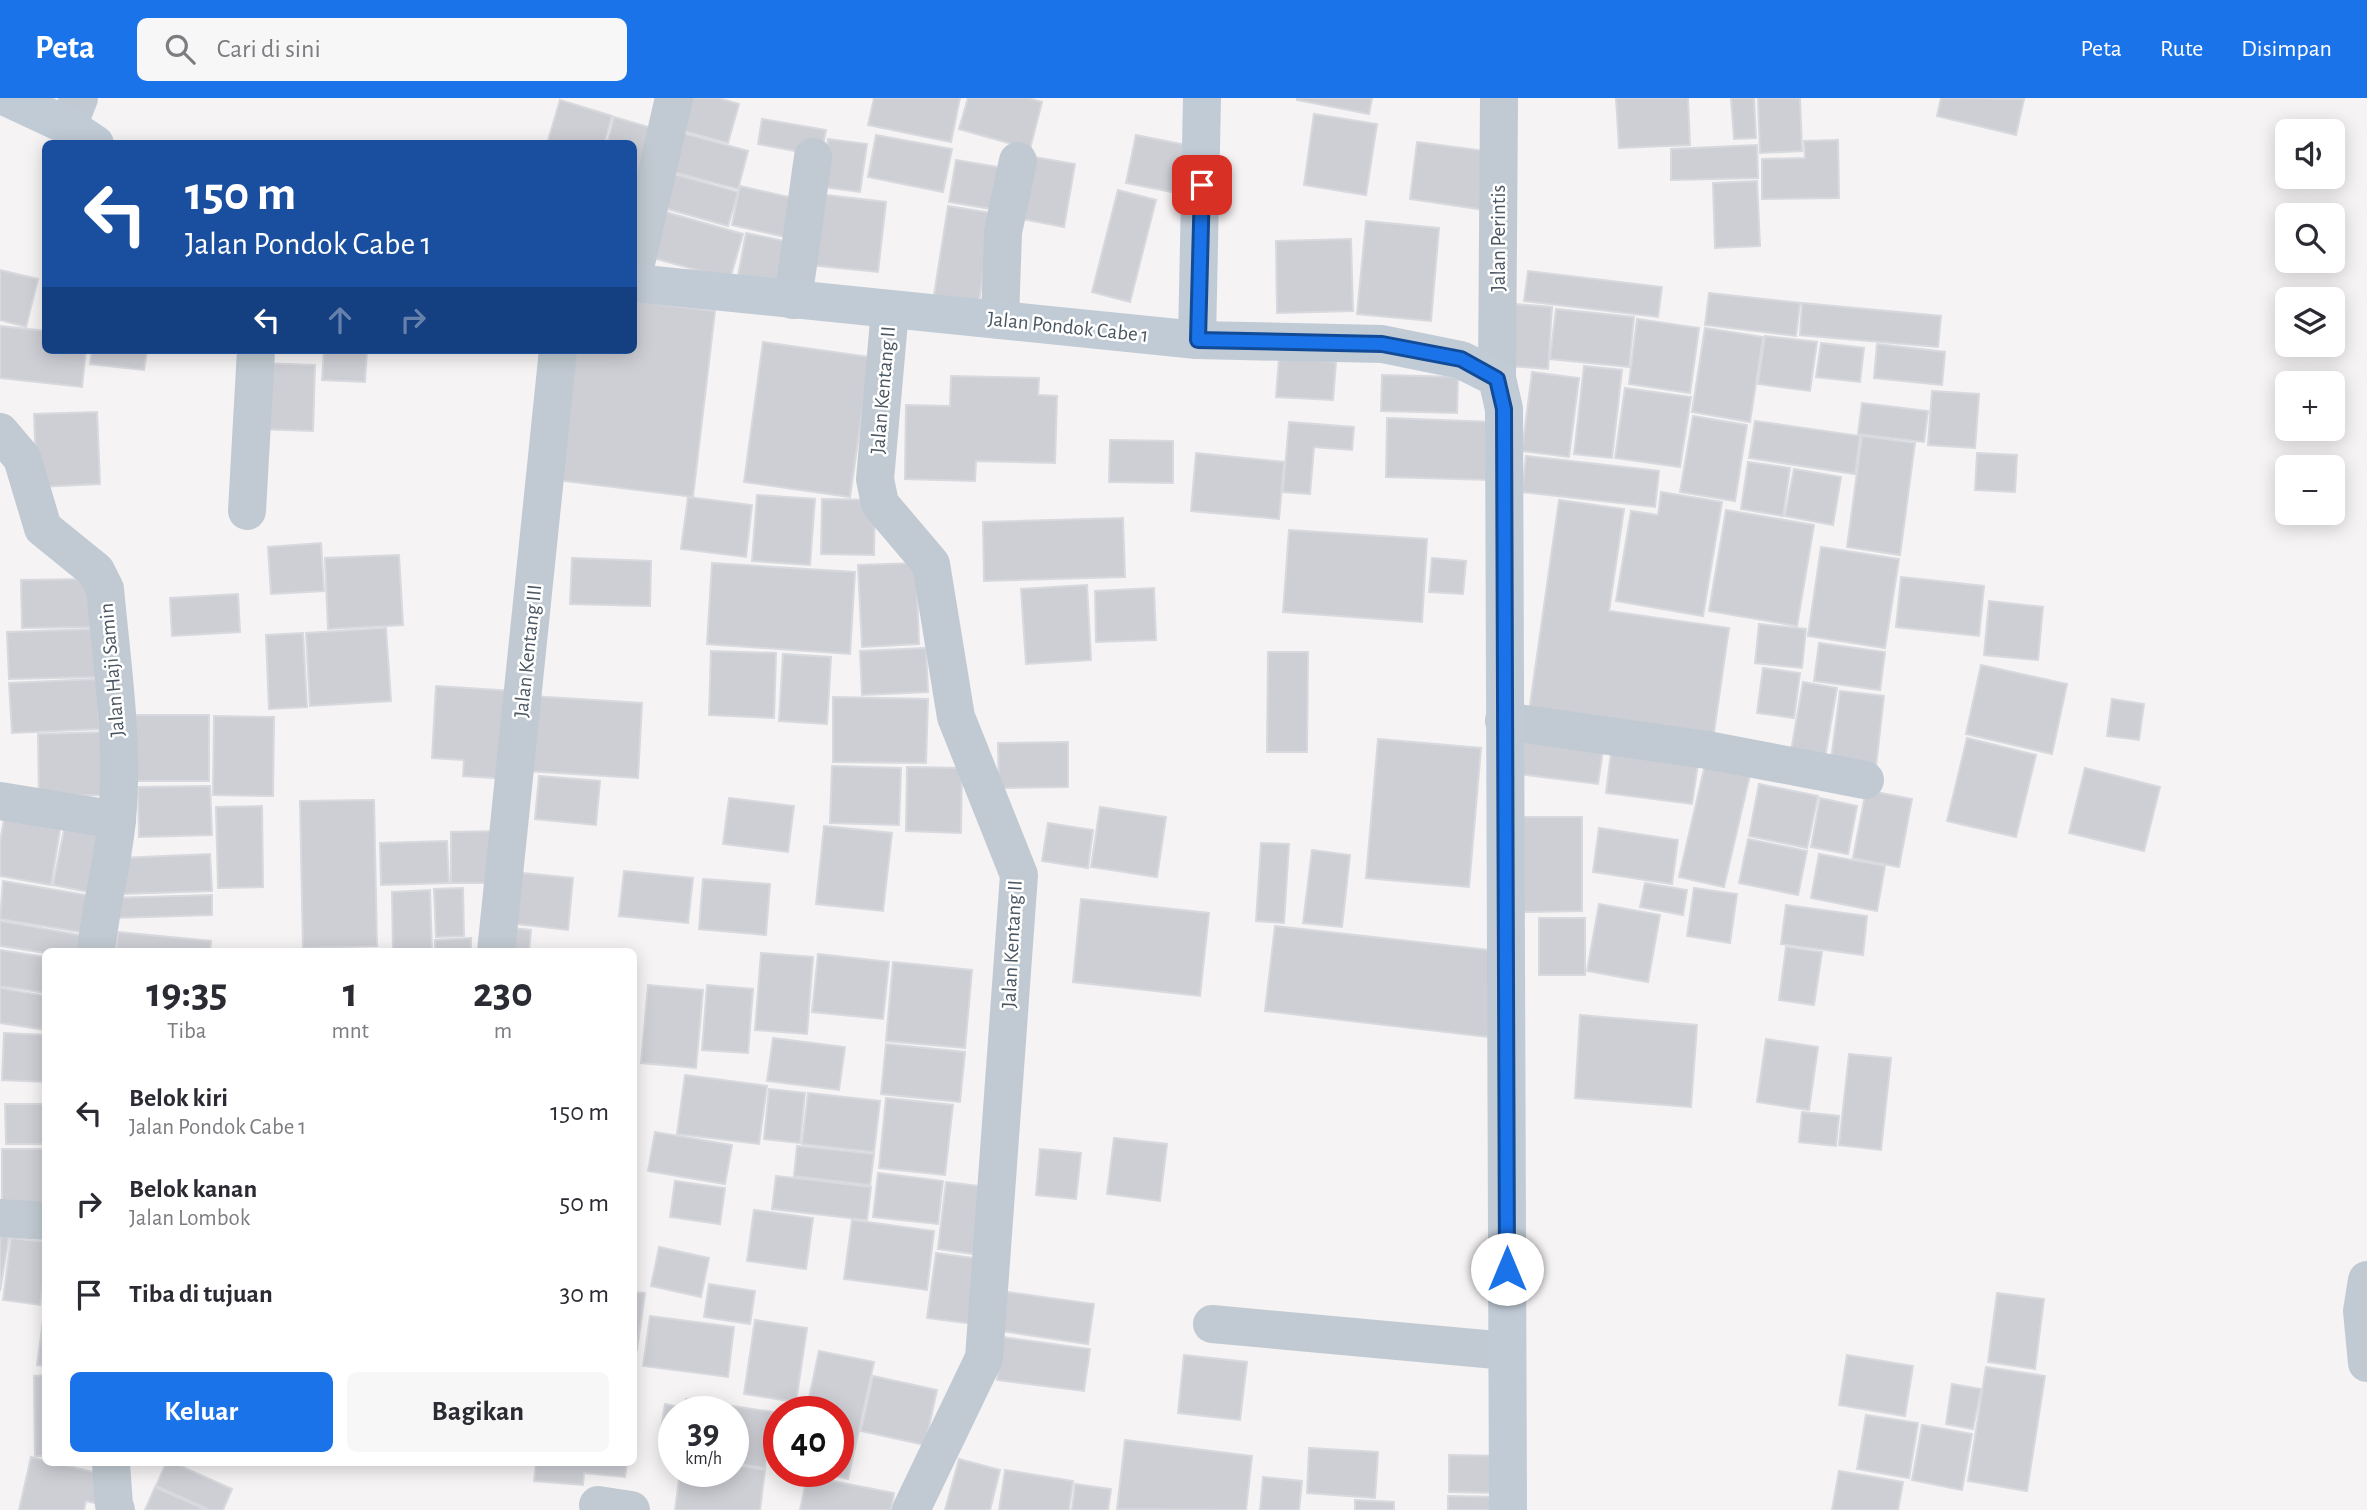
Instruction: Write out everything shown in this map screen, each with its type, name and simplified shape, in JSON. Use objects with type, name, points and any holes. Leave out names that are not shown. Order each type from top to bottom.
[{"type":"street","points":[[0,111],[6,98],[80,123]]},
{"type":"street","points":[[637,259],[674,98]]},
{"type":"street","points":[[1198,340],[1202,98]]},
{"type":"street","name":"Jalan Perintis","points":[[1497,379],[1499,98]]},
{"type":"street","points":[[793,300],[813,157]]},
{"type":"street","points":[[1000,320],[1003,232],[1018,161]]},
{"type":"street","name":"Jalan Pondok Cabe 1","points":[[637,283],[1198,340],[1382,344],[1461,359],[1497,379]]},
{"type":"street","name":"Jalan Kentang II","points":[[890,310],[875,479],[880,504],[931,564],[956,717],[1018,875],[984,1358],[912,1510]]},
{"type":"street","points":[[247,511],[256,354]]},
{"type":"street","name":"Jalan Kentang III","points":[[496,948],[558,354]]},
{"type":"street","points":[[1497,379],[1504,409],[1508,1510]]},
{"type":"street","name":"Jalan Haji Samin","points":[[0,432],[22,458],[43,528],[96,571],[105,589],[119,741],[117,820],[96,948]]},
{"type":"street","points":[[1504,721],[1707,750],[1865,780]]},
{"type":"street","points":[[0,801],[117,820]]},
{"type":"street","points":[[0,1218],[42,1221]]},
{"type":"street","points":[[2367,1280],[2362,1311],[2367,1363]]},
{"type":"street","points":[[1212,1325],[1507,1351]]},
{"type":"street","points":[[111,1466],[116,1510]]},
{"type":"building","points":[[681,98],[718,98],[739,104],[728,143],[673,128]]},
{"type":"building","points":[[874,98],[960,98],[951,142],[868,125]]},
{"type":"building","points":[[968,98],[1028,98],[1042,102],[1030,149],[959,129]]},
{"type":"building","points":[[1297,98],[1372,98],[1369,114]]},
{"type":"building","points":[[1616,98],[1688,98],[1690,145],[1619,148]]},
{"type":"building","points":[[1731,98],[1754,98],[1756,138],[1734,139]]},
{"type":"building","points":[[1758,98],[1800,98],[1802,151],[1760,153]]},
{"type":"building","points":[[1941,98],[2024,99],[2016,135],[1937,116]]},
{"type":"building","points":[[560,100],[612,116],[605,140],[548,140]]},
{"type":"building","points":[[1314,114],[1377,124],[1366,195],[1304,185]]},
{"type":"building","points":[[614,117],[665,132],[637,195],[637,140],[608,140]]},
{"type":"building","points":[[762,119],[826,130],[821,156],[758,144]]},
{"type":"building","points":[[679,132],[748,151],[738,189],[669,171]]},
{"type":"building","points":[[876,135],[952,149],[943,192],[868,177]]},
{"type":"building","points":[[1136,135],[1196,147],[1187,195],[1126,183]]},
{"type":"building","points":[[828,139],[867,144],[860,192],[822,187]]},
{"type":"building","points":[[1838,140],[1839,198],[1762,199],[1762,159],[1805,158],[1804,141]]},
{"type":"building","points":[[1417,142],[1493,152],[1485,210],[1410,199]]},
{"type":"building","points":[[1757,145],[1758,178],[1671,180],[1671,149]]},
{"type":"building","points":[[1028,156],[1075,164],[1064,227],[1017,218]]},
{"type":"building","points":[[956,160],[1010,169],[1003,211],[949,202]]},
{"type":"building","points":[[666,172],[738,192],[728,226],[657,206]]},
{"type":"building","points":[[1757,181],[1760,246],[1715,248],[1713,183]]},
{"type":"building","points":[[740,186],[806,201],[798,240],[732,225]]},
{"type":"building","points":[[1118,190],[1156,200],[1130,302],[1092,292]]},
{"type":"building","points":[[817,194],[886,202],[878,272],[810,265]]},
{"type":"building","points":[[948,206],[992,213],[979,302],[934,295]]},
{"type":"building","points":[[655,209],[743,234],[730,279],[642,255]]},
{"type":"building","points":[[1366,221],[1439,228],[1431,321],[1357,314]]},
{"type":"building","points":[[746,233],[789,242],[780,285],[738,276]]},
{"type":"building","points":[[1351,239],[1353,311],[1277,313],[1276,241]]},
{"type":"building","points":[[0,270],[38,279],[26,327],[0,320]]},
{"type":"building","points":[[1528,271],[1662,287],[1658,317],[1524,301]]},
{"type":"building","points":[[1709,293],[1800,303],[1796,336],[1705,325]]},
{"type":"building","points":[[637,301],[715,311],[693,497],[556,480],[571,354],[637,354]]},
{"type":"building","points":[[1802,303],[1941,316],[1938,347],[1800,335]]},
{"type":"building","points":[[1515,304],[1552,307],[1548,369],[1510,366]]},
{"type":"building","points":[[1556,309],[1634,317],[1629,367],[1550,359]]},
{"type":"building","points":[[1637,319],[1699,328],[1690,393],[1629,384]]},
{"type":"building","points":[[0,326],[42,331],[42,354],[86,354],[82,387],[0,378]]},
{"type":"building","points":[[1705,328],[1763,337],[1750,422],[1692,412]]},
{"type":"building","points":[[1765,336],[1817,342],[1810,391],[1758,384]]},
{"type":"building","points":[[763,342],[870,357],[850,497],[744,482]]},
{"type":"building","points":[[1821,343],[1864,348],[1860,382],[1816,377]]},
{"type":"building","points":[[1877,344],[1945,352],[1942,385],[1874,378]]},
{"type":"building","points":[[91,354],[146,354],[144,370],[90,364]]},
{"type":"building","points":[[324,354],[367,354],[365,382],[322,380]]},
{"type":"building","points":[[1279,358],[1336,362],[1333,400],[1276,397]]},
{"type":"building","points":[[259,363],[315,365],[313,431],[257,429]]},
{"type":"building","points":[[1584,366],[1622,370],[1612,458],[1574,454]]},
{"type":"building","points":[[1532,372],[1579,378],[1569,457],[1522,451]]},
{"type":"building","points":[[1382,375],[1458,377],[1457,413],[1381,411]]},
{"type":"building","points":[[951,376],[1039,378],[1038,395],[1057,396],[1055,463],[976,461],[975,481],[905,479],[906,405],[950,406]]},
{"type":"building","points":[[1625,388],[1691,397],[1680,467],[1615,458]]},
{"type":"building","points":[[1932,391],[1979,394],[1975,448],[1928,445]]},
{"type":"building","points":[[1862,403],[1928,411],[1924,442],[1858,434]]},
{"type":"building","points":[[97,412],[100,484],[37,487],[34,414]]},
{"type":"building","points":[[1693,416],[1747,425],[1735,501],[1680,492]]},
{"type":"building","points":[[1387,418],[1494,422],[1492,480],[1386,477]]},
{"type":"building","points":[[1755,421],[1860,436],[1855,474],[1749,458]]},
{"type":"building","points":[[1289,422],[1354,427],[1352,450],[1314,447],[1310,494],[1283,492]]},
{"type":"building","points":[[1862,436],[1915,443],[1900,555],[1847,547]]},
{"type":"building","points":[[1110,440],[1173,441],[1173,483],[1109,482]]},
{"type":"building","points":[[1196,453],[1284,462],[1279,519],[1191,511]]},
{"type":"building","points":[[1977,453],[2017,455],[2015,492],[1975,490]]},
{"type":"building","points":[[1526,456],[1659,471],[1655,507],[1522,492]]},
{"type":"building","points":[[1748,462],[1790,468],[1783,516],[1741,509]]},
{"type":"building","points":[[1794,469],[1841,477],[1833,525],[1785,516]]},
{"type":"building","points":[[1661,492],[1722,502],[1703,616],[1616,601],[1631,511],[1658,515]]},
{"type":"building","points":[[757,495],[815,499],[810,565],[752,561]]},
{"type":"building","points":[[688,497],[752,505],[746,557],[681,549]]},
{"type":"building","points":[[822,499],[875,500],[874,555],[821,554]]},
{"type":"building","points":[[1559,500],[1624,509],[1609,611],[1729,628],[1712,746],[1528,719]]},
{"type":"building","points":[[1726,510],[1814,525],[1797,626],[1709,611]]},
{"type":"building","points":[[1123,518],[1125,577],[984,581],[983,522]]},
{"type":"building","points":[[1289,530],[1427,539],[1422,622],[1283,612]]},
{"type":"building","points":[[321,543],[324,591],[271,594],[268,547]]},
{"type":"building","points":[[1821,547],[1899,559],[1885,648],[1808,636]]},
{"type":"building","points":[[399,555],[403,625],[328,629],[325,558]]},
{"type":"building","points":[[572,558],[651,561],[650,606],[570,604]]},
{"type":"building","points":[[1432,558],[1466,561],[1463,594],[1429,592]]},
{"type":"building","points":[[712,563],[855,572],[850,654],[707,644]]},
{"type":"building","points":[[916,563],[919,644],[862,647],[858,565]]},
{"type":"building","points":[[1901,577],[1984,586],[1979,636],[1896,627]]},
{"type":"building","points":[[93,579],[94,627],[22,628],[21,580]]},
{"type":"building","points":[[1087,585],[1091,660],[1026,664],[1021,589]]},
{"type":"building","points":[[1154,588],[1156,640],[1096,642],[1095,591]]},
{"type":"building","points":[[238,594],[240,632],[172,636],[170,598]]},
{"type":"building","points":[[1989,601],[2043,607],[2038,660],[1984,655]]},
{"type":"building","points":[[1759,624],[1806,629],[1802,668],[1755,663]]},
{"type":"building","points":[[386,628],[391,701],[310,706],[306,633]]},
{"type":"building","points":[[95,629],[97,677],[9,679],[7,632]]},
{"type":"building","points":[[303,633],[307,707],[269,709],[266,635]]},
{"type":"building","points":[[1819,643],[1885,652],[1880,690],[1814,681]]},
{"type":"building","points":[[926,648],[928,692],[862,695],[860,651]]},
{"type":"building","points":[[711,651],[776,653],[774,718],[709,715]]},
{"type":"building","points":[[1268,652],[1308,652],[1307,752],[1267,752]]},
{"type":"building","points":[[783,654],[831,657],[827,724],[779,721]]},
{"type":"building","points":[[1981,665],[2067,684],[2052,754],[1966,734]]},
{"type":"building","points":[[1763,668],[1800,673],[1794,718],[1757,713]]},
{"type":"building","points":[[97,679],[99,729],[12,733],[9,683]]},
{"type":"building","points":[[1803,682],[1837,688],[1823,769],[1789,763]]},
{"type":"building","points":[[436,686],[515,691],[510,779],[463,776],[464,760],[432,758]]},
{"type":"building","points":[[1840,691],[1884,696],[1876,766],[1831,760]]},
{"type":"building","points":[[531,696],[642,703],[638,778],[527,771]]},
{"type":"building","points":[[833,697],[928,699],[926,763],[833,762]]},
{"type":"building","points":[[2112,699],[2144,704],[2139,740],[2107,736]]},
{"type":"building","points":[[135,715],[209,715],[209,781],[135,781]]},
{"type":"building","points":[[214,716],[274,717],[273,796],[213,795]]},
{"type":"building","points":[[108,732],[110,795],[39,796],[38,734]]},
{"type":"building","points":[[1525,733],[1604,743],[1598,784],[1519,774]]},
{"type":"building","points":[[1967,738],[2036,755],[2016,837],[1947,821]]},
{"type":"building","points":[[1378,739],[1481,748],[1469,887],[1366,878]]},
{"type":"building","points":[[1068,742],[1068,787],[999,788],[998,743]]},
{"type":"building","points":[[1612,745],[1699,757],[1692,804],[1606,793]]},
{"type":"building","points":[[1707,756],[1752,766],[1724,887],[1679,877]]},
{"type":"building","points":[[832,766],[901,768],[899,825],[830,823]]},
{"type":"building","points":[[907,767],[962,768],[961,833],[906,831]]},
{"type":"building","points":[[2085,768],[2160,787],[2144,851],[2069,833]]},
{"type":"building","points":[[539,776],[600,781],[596,825],[535,819]]},
{"type":"building","points":[[1759,784],[1818,796],[1807,848],[1749,836]]},
{"type":"building","points":[[210,786],[212,835],[139,837],[138,787]]},
{"type":"building","points":[[1866,790],[1912,799],[1899,867],[1853,858]]},
{"type":"building","points":[[729,798],[794,806],[788,852],[723,844]]},
{"type":"building","points":[[1820,798],[1857,806],[1848,854],[1811,847]]},
{"type":"building","points":[[374,800],[377,946],[303,948],[300,801]]},
{"type":"building","points":[[262,806],[263,887],[218,888],[216,807]]},
{"type":"building","points":[[1100,807],[1166,817],[1157,877],[1091,867]]},
{"type":"building","points":[[5,814],[61,824],[51,885],[0,876],[0,842]]},
{"type":"building","points":[[1519,817],[1582,817],[1582,911],[1519,912]]},
{"type":"building","points":[[66,820],[105,827],[94,893],[53,885]]},
{"type":"building","points":[[1048,823],[1093,830],[1088,868],[1042,861]]},
{"type":"building","points":[[824,826],[892,833],[883,911],[816,904]]},
{"type":"building","points":[[1599,828],[1678,840],[1672,884],[1593,872]]},
{"type":"building","points":[[504,831],[504,883],[451,883],[451,832]]},
{"type":"building","points":[[1748,839],[1807,851],[1798,895],[1739,883]]},
{"type":"building","points":[[447,841],[449,883],[381,885],[380,843]]},
{"type":"building","points":[[1261,843],[1289,844],[1284,923],[1256,921]]},
{"type":"building","points":[[1312,850],[1350,855],[1342,927],[1303,923]]},
{"type":"building","points":[[210,854],[212,891],[122,894],[120,858]]},
{"type":"building","points":[[1819,854],[1885,866],[1877,911],[1811,898]]},
{"type":"building","points":[[624,871],[693,878],[688,923],[619,916]]},
{"type":"building","points":[[512,872],[573,878],[568,930],[508,923]]},
{"type":"building","points":[[703,879],[770,884],[766,935],[699,929]]},
{"type":"building","points":[[3,881],[92,896],[87,933],[0,919]]},
{"type":"building","points":[[1645,883],[1687,890],[1683,915],[1640,907]]},
{"type":"building","points":[[463,888],[464,936],[436,937],[434,889]]},
{"type":"building","points":[[1694,888],[1737,894],[1730,943],[1687,936]]},
{"type":"building","points":[[430,890],[432,948],[393,948],[392,892]]},
{"type":"building","points":[[212,895],[212,915],[113,918],[112,898]]},
{"type":"building","points":[[1081,899],[1209,913],[1200,996],[1073,982]]},
{"type":"building","points":[[1599,904],[1660,915],[1648,982],[1587,971]]},
{"type":"building","points":[[1786,905],[1867,916],[1863,955],[1781,944]]},
{"type":"building","points":[[1539,918],[1585,918],[1585,975],[1539,975]]},
{"type":"building","points":[[0,921],[86,936],[84,948],[42,948],[42,952],[0,946]]},
{"type":"building","points":[[1275,926],[1497,951],[1488,1037],[1265,1011]]},
{"type":"building","points":[[501,927],[531,930],[529,948],[499,948]]},
{"type":"building","points":[[118,932],[211,941],[210,948],[116,948]]},
{"type":"building","points":[[471,938],[471,948],[435,948],[435,940]]},
{"type":"building","points":[[1786,947],[1822,952],[1814,1005],[1779,1000]]},
{"type":"building","points":[[0,950],[42,956],[42,992],[0,986]]},
{"type":"building","points":[[761,953],[813,957],[807,1034],[755,1030]]},
{"type":"building","points":[[818,954],[889,962],[883,1019],[812,1012]]},
{"type":"building","points":[[893,962],[972,970],[965,1048],[886,1041]]},
{"type":"building","points":[[648,985],[703,990],[696,1068],[641,1063]]},
{"type":"building","points":[[707,985],[753,989],[748,1053],[702,1050]]},
{"type":"building","points":[[0,988],[42,995],[42,1029],[0,1023]]},
{"type":"building","points":[[1580,1015],[1697,1025],[1691,1107],[1575,1098]]},
{"type":"building","points":[[4,1033],[42,1035],[42,1082],[2,1080]]},
{"type":"building","points":[[773,1038],[845,1047],[839,1090],[767,1081]]},
{"type":"building","points":[[1766,1039],[1818,1047],[1809,1110],[1757,1102]]},
{"type":"building","points":[[886,1044],[965,1052],[960,1102],[881,1094]]},
{"type":"building","points":[[1849,1054],[1891,1058],[1881,1150],[1839,1145]]},
{"type":"building","points":[[685,1075],[767,1086],[759,1144],[677,1134]]},
{"type":"building","points":[[769,1089],[805,1093],[800,1143],[764,1139]]},
{"type":"building","points":[[808,1093],[880,1101],[874,1152],[802,1144]]},
{"type":"building","points":[[886,1098],[953,1105],[945,1175],[879,1168]]},
{"type":"building","points":[[5,1104],[42,1104],[42,1144],[6,1144]]},
{"type":"building","points":[[1802,1112],[1839,1116],[1836,1146],[1799,1142]]},
{"type":"building","points":[[655,1132],[732,1145],[725,1184],[648,1171]]},
{"type":"building","points":[[1114,1138],[1167,1144],[1160,1201],[1107,1194]]},
{"type":"building","points":[[797,1146],[874,1154],[870,1185],[794,1176]]},
{"type":"building","points":[[2,1149],[42,1149],[42,1211],[2,1212]]},
{"type":"building","points":[[1040,1149],[1081,1153],[1076,1199],[1036,1195]]},
{"type":"building","points":[[878,1173],[943,1181],[938,1224],[873,1217]]},
{"type":"building","points":[[776,1176],[871,1187],[867,1220],[772,1209]]},
{"type":"building","points":[[675,1181],[725,1188],[720,1224],[670,1217]]},
{"type":"building","points":[[946,1182],[988,1187],[980,1255],[938,1249]]},
{"type":"building","points":[[754,1210],[813,1218],[806,1269],[747,1261]]},
{"type":"building","points":[[852,1220],[934,1231],[927,1290],[844,1279]]},
{"type":"building","points":[[0,1236],[9,1237],[0,1291]]},
{"type":"building","points":[[11,1238],[42,1242],[40,1305],[3,1300]]},
{"type":"building","points":[[659,1247],[709,1258],[701,1297],[651,1286]]},
{"type":"building","points":[[936,1253],[981,1259],[973,1324],[927,1318]]},
{"type":"building","points":[[709,1284],[755,1291],[750,1324],[704,1317]]},
{"type":"building","points":[[1000,1291],[1094,1304],[1088,1344],[995,1330]]},
{"type":"building","points":[[637,1292],[645,1293],[637,1350]]},
{"type":"building","points":[[1997,1293],[2044,1299],[2035,1369],[1988,1362]]},
{"type":"building","points":[[650,1316],[734,1327],[728,1377],[643,1366]]},
{"type":"building","points":[[755,1320],[807,1328],[797,1396],[763,1397],[744,1394]]},
{"type":"building","points":[[42,1328],[42,1366],[37,1365]]},
{"type":"building","points":[[1002,1337],[1090,1349],[1084,1391],[997,1380]]},
{"type":"building","points":[[819,1351],[874,1362],[854,1452],[854,1396],[809,1396]]},
{"type":"building","points":[[1184,1355],[1247,1362],[1240,1420],[1178,1413]]},
{"type":"building","points":[[1847,1355],[1913,1366],[1905,1416],[1839,1405]]},
{"type":"building","points":[[1986,1367],[2045,1376],[2027,1491],[1968,1481]]},
{"type":"building","points":[[42,1375],[42,1456],[35,1456],[34,1376]]},
{"type":"building","points":[[873,1376],[937,1390],[925,1445],[861,1431]]},
{"type":"building","points":[[1952,1384],[1981,1389],[1973,1429],[1946,1424]]},
{"type":"building","points":[[749,1408],[763,1411],[763,1468],[749,1466]]},
{"type":"building","points":[[1866,1415],[1918,1423],[1909,1478],[1857,1469]]},
{"type":"building","points":[[1922,1425],[1972,1434],[1962,1490],[1912,1480]]},
{"type":"building","points":[[1125,1440],[1252,1456],[1246,1510],[1117,1509]]},
{"type":"building","points":[[1309,1448],[1378,1452],[1375,1498],[1307,1493]]},
{"type":"building","points":[[1449,1455],[1503,1456],[1502,1493],[1449,1492]]},
{"type":"building","points":[[31,1457],[42,1460],[42,1466],[68,1466],[106,1475],[99,1504],[86,1501],[84,1510],[19,1510]]},
{"type":"building","points":[[959,1459],[1000,1470],[990,1510],[945,1510]]},
{"type":"building","points":[[165,1466],[181,1466],[232,1489],[223,1510],[210,1510],[156,1486]]},
{"type":"building","points":[[536,1466],[627,1466],[625,1477],[584,1473],[583,1485],[534,1481]]},
{"type":"building","points":[[749,1468],[763,1470],[760,1510],[675,1510],[678,1487],[749,1487]]},
{"type":"building","points":[[1005,1470],[1073,1481],[1069,1510],[999,1510]]},
{"type":"building","points":[[1839,1471],[1903,1482],[1898,1510],[1832,1510]]},
{"type":"building","points":[[1263,1477],[1302,1481],[1299,1510],[1260,1510]]},
{"type":"building","points":[[1075,1484],[1111,1489],[1108,1510],[1072,1510]]},
{"type":"building","points":[[854,1485],[894,1493],[891,1510],[800,1510],[805,1487]]},
{"type":"building","points":[[155,1487],[206,1510],[145,1510]]},
{"type":"building","points":[[1448,1496],[1498,1497],[1498,1510],[1448,1510]]},
{"type":"building","points":[[1355,1500],[1394,1502],[1394,1510],[1355,1510]]},
{"type":"route","points":[[1202,185],[1198,340],[1382,344],[1461,359],[1497,379],[1504,409],[1507,1269]]}]
